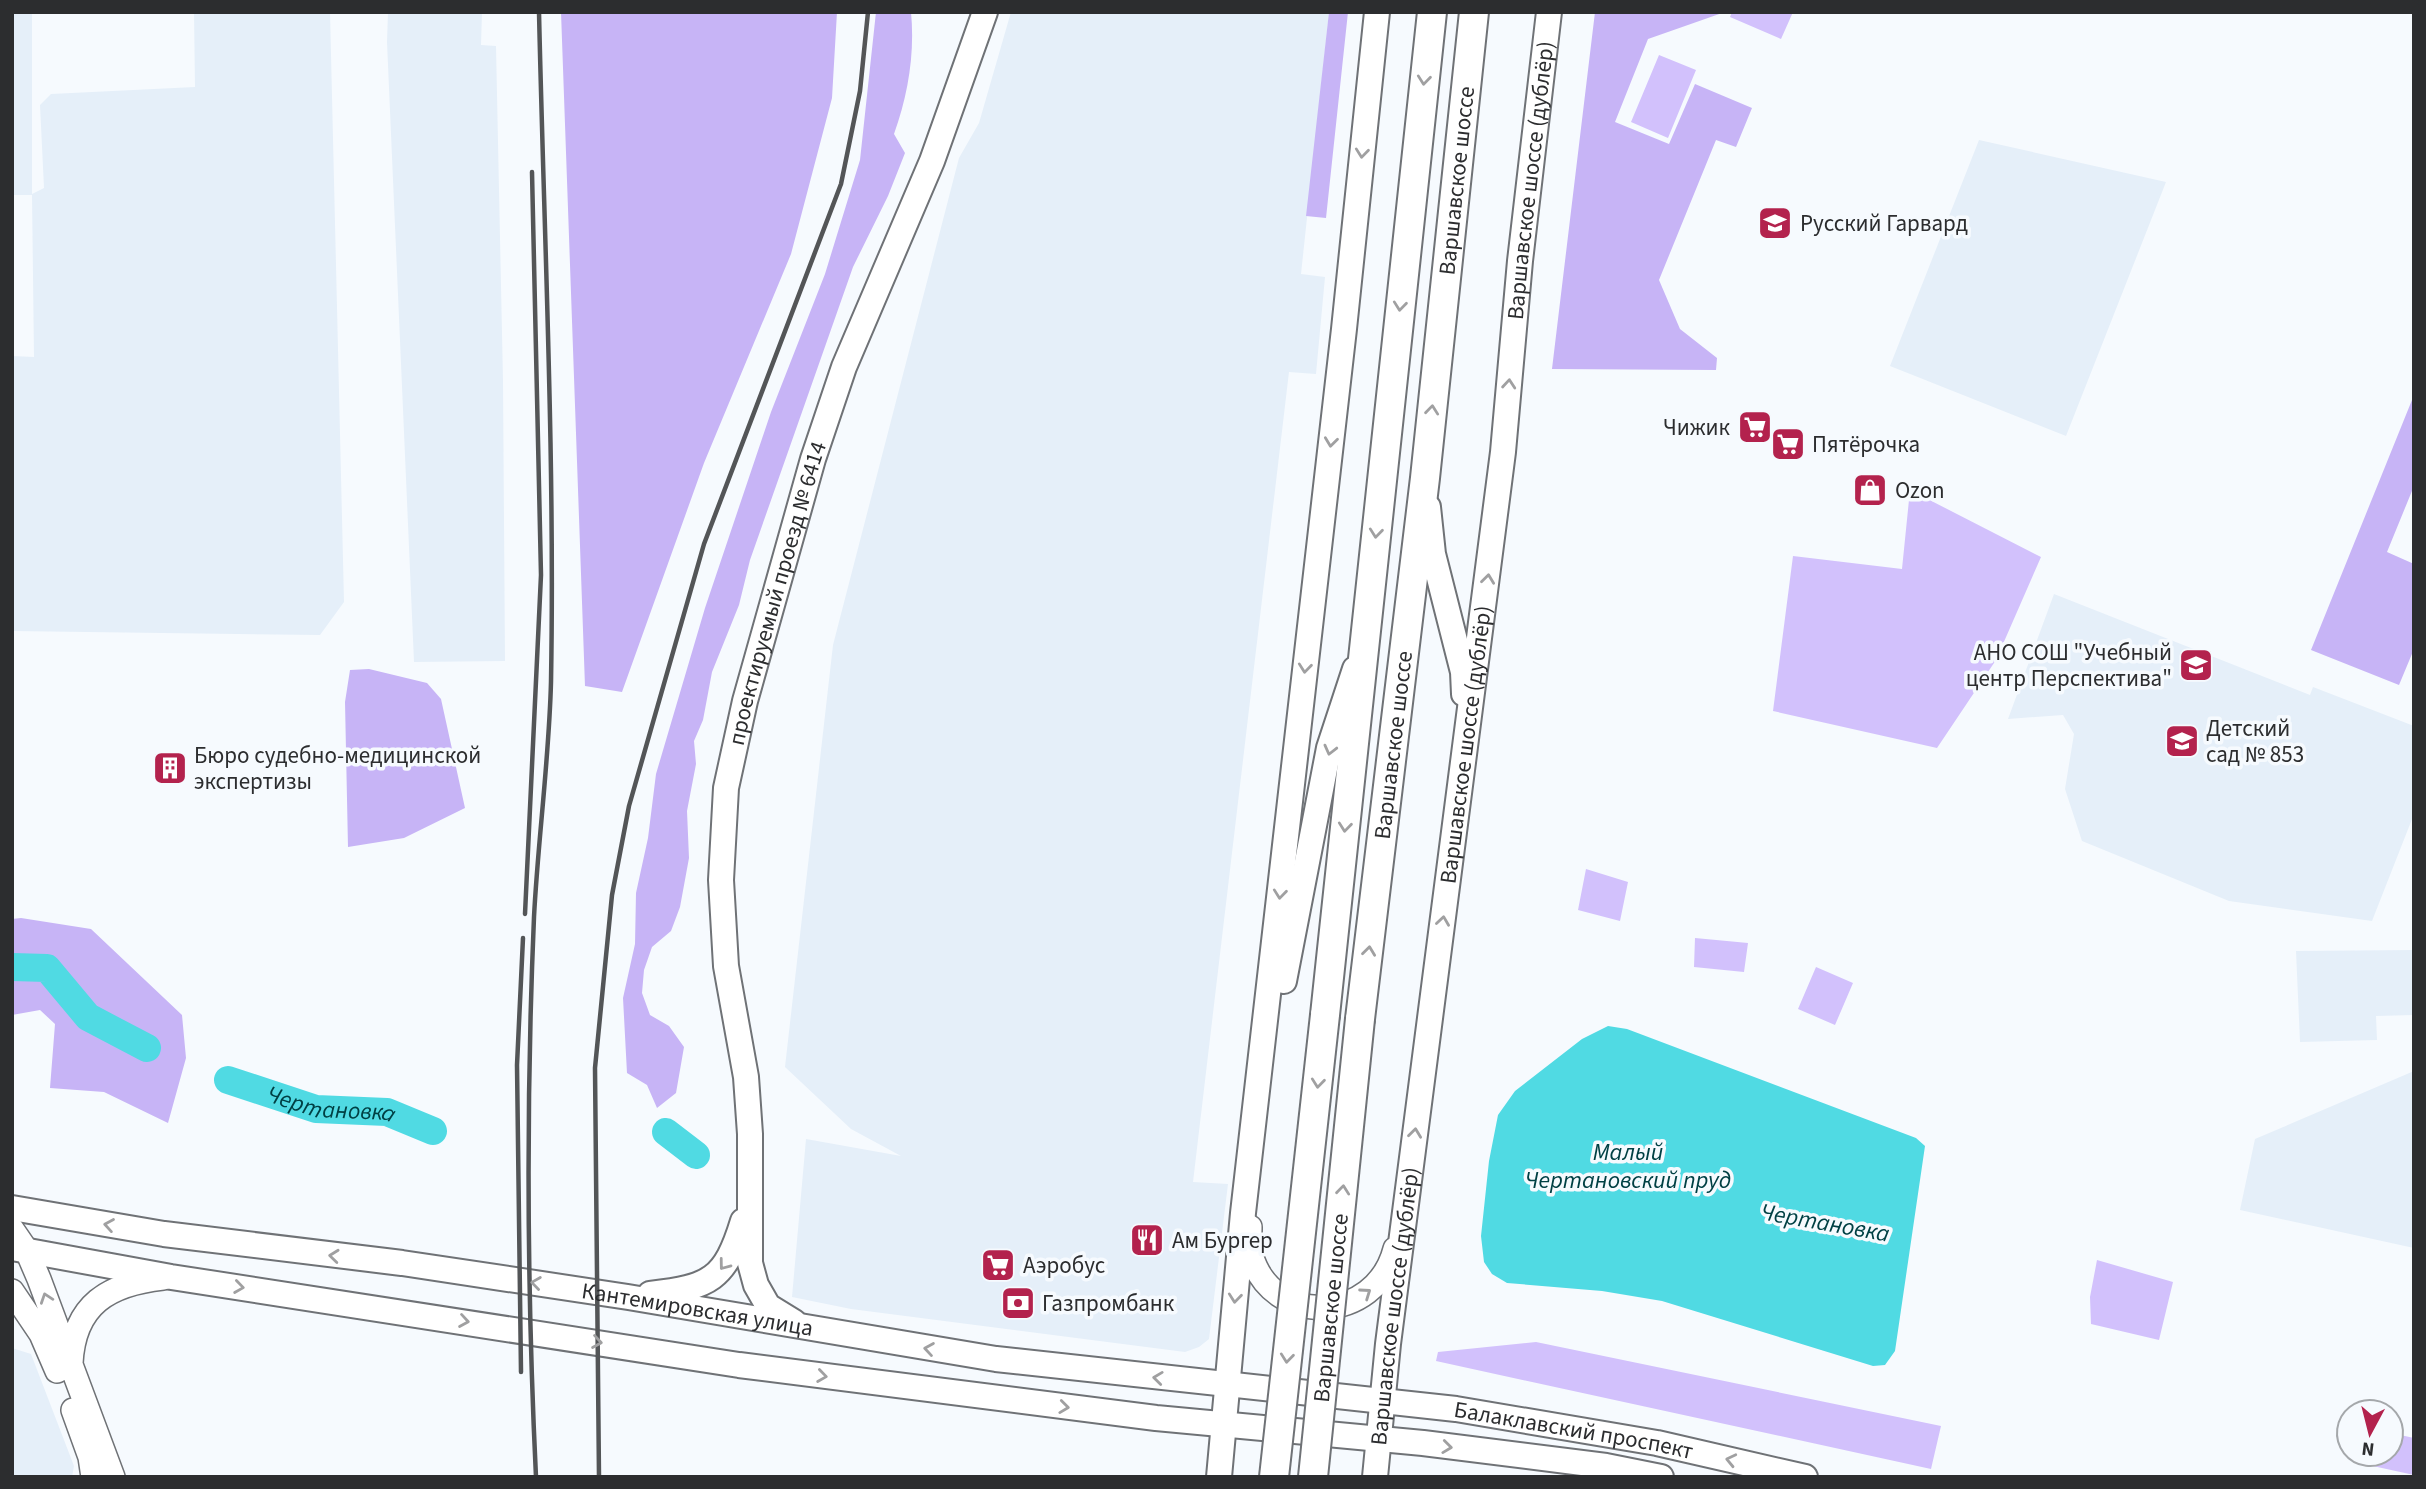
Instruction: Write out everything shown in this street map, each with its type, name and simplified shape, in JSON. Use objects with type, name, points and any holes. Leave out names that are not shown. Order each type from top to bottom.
[{"type":"main road","name":"проектируемый проезд № 6414","points":[[818,1331],[778,1313],[760,1295],[750,1263],[750,1134],[746,1077],[726,966],[721,880],[726,788],[745,701],[813,459],[844,367],[932,161],[985,12]]},
{"type":"main road","points":[[1219,1477],[1253,1129],[1343,340],[1377,12]]},
{"type":"main road","name":"Варшавское шоссе","points":[[1274,1477],[1432,12]]},
{"type":"main road","name":"Варшавское шоссе","points":[[1313,1477],[1360,1019],[1425,478],[1474,12]]},
{"type":"main road","name":"Варшавское шоссе (дублёр)","points":[[1375,1477],[1407,1201],[1503,452],[1520,261],[1549,12]]},
{"type":"main road","points":[[1425,478],[1433,554],[1463,672],[1467,744]]},
{"type":"main road","points":[[1253,1129],[1329,748],[1365,638]]},
{"type":"main road","name":"проектируемый проезд № 6414","points":[[628,1297],[692,1287],[717,1274],[729,1261],[748,1202]]},
{"type":"main road","name":"Кантемировская улица","points":[[12,1208],[164,1234],[402,1263],[628,1297],[818,1331],[1104,1372],[1383,1400]]},
{"type":"main road","name":"Кантемировская улица","points":[[20,1249],[171,1278],[739,1365],[1099,1412],[1380,1438]]},
{"type":"main road","points":[[1099,1412],[1112,1408],[1121,1391],[1116,1378],[1104,1372]]},
{"type":"main road","name":"Балаклавский проспект","points":[[1383,1400],[1579,1429],[1805,1477]]},
{"type":"main road","name":"Балаклавский проспект","points":[[1380,1438],[1606,1466],[1661,1477]]},
{"type":"street","points":[[1248,1182],[1251,1252],[1256,1266],[1280,1294],[1314,1307],[1337,1306],[1358,1299],[1381,1281],[1390,1269],[1407,1201]]},
{"type":"street","points":[[12,1229],[71,1366],[113,1477]]},
{"type":"street","points":[[71,1366],[75,1330],[102,1297],[130,1283],[171,1278]]},
{"type":"street","points":[[12,1291],[41,1334],[90,1457],[93,1477]]},
{"type":"shaded area","points":[[12,12],[32,12],[32,194],[44,188],[40,105],[51,94],[195,87],[194,12],[330,12],[344,602],[320,635],[12,631],[12,356],[34,357],[32,195],[12,195]]},
{"type":"shaded area","points":[[388,12],[482,12],[481,45],[496,46],[505,661],[414,662],[387,42]]},
{"type":"shaded area","points":[[561,12],[837,12],[832,98],[791,254],[704,463],[622,692],[585,686]]},
{"type":"shaded area","points":[[876,12],[911,12],[909,74],[894,134],[905,153],[888,196],[853,267],[750,560],[739,605],[712,672],[703,720],[694,741],[696,764],[687,811],[689,858],[680,907],[671,931],[652,947],[644,970],[642,993],[650,1015],[669,1026],[684,1047],[676,1093],[657,1108],[647,1085],[627,1073],[623,998],[635,944],[636,893],[648,838],[656,774],[705,608],[771,412],[825,274],[860,160]]},
{"type":"shaded area","points":[[1011,12],[1329,12],[1301,274],[1325,277],[1316,374],[1289,372],[1193,1182],[1228,1184],[1209,1339],[1199,1347],[1185,1352],[851,1309],[792,1297],[806,1139],[901,1156],[851,1129],[785,1067],[833,645],[959,158],[979,123]]},
{"type":"shaded area","points":[[1329,12],[1348,12],[1326,218],[1306,216]]},
{"type":"shaded area","points":[[1595,12],[1725,12],[1648,39],[1615,122],[1669,144],[1695,84],[1752,108],[1736,147],[1716,140],[1659,280],[1680,329],[1717,358],[1716,370],[1552,369]]},
{"type":"shaded area","points":[[1732,12],[1793,12],[1781,39],[1730,17]]},
{"type":"shaded area","points":[[1659,55],[1696,70],[1668,138],[1631,122]]},
{"type":"shaded area","points":[[1979,140],[2166,182],[2066,436],[1890,366]]},
{"type":"shaded area","points":[[2414,395],[2414,486],[2387,552],[2414,564],[2414,649],[2399,685],[2311,650]]},
{"type":"shaded area","points":[[1910,490],[2041,557],[1996,660],[1937,748],[1773,711],[1793,556],[1902,569]]},
{"type":"shaded area","name":"Детский сад № 853","points":[[2054,594],[2310,695],[2313,687],[2414,726],[2414,814],[2372,921],[2229,901],[2082,841],[2065,789],[2074,734],[2063,715],[2008,719]]},
{"type":"shaded area","points":[[369,669],[427,683],[441,699],[465,808],[404,838],[348,847],[345,702],[350,670]]},
{"type":"shaded area","points":[[1586,869],[1628,882],[1620,921],[1578,910]]},
{"type":"shaded area","points":[[21,918],[91,929],[182,1015],[186,1058],[168,1123],[104,1092],[50,1088],[55,1024],[40,1010],[12,1015],[12,919]]},
{"type":"shaded area","points":[[1695,938],[1748,943],[1744,972],[1694,967]]},
{"type":"shaded area","points":[[2414,950],[2414,1015],[2376,1016],[2377,1040],[2300,1042],[2296,951]]},
{"type":"shaded area","points":[[1816,967],[1853,983],[1835,1025],[1798,1009]]},
{"type":"shaded area","points":[[2414,1071],[2414,1248],[2240,1210],[2255,1139]]},
{"type":"shaded area","points":[[2097,1260],[2173,1282],[2159,1340],[2091,1324],[2090,1297]]},
{"type":"shaded area","points":[[1536,1342],[1941,1426],[1931,1469],[1436,1361],[1438,1352]]},
{"type":"shaded area","points":[[12,1348],[31,1354],[74,1466],[72,1477],[12,1477]]},
{"type":"shaded area","points":[[2405,1436],[2414,1438],[2414,1475],[2382,1468],[2405,1468]]},
{"type":"water","name":"Малый Чертановский пруд","points":[[1608,1026],[1627,1029],[1916,1138],[1925,1146],[1895,1351],[1885,1365],[1873,1366],[1662,1301],[1602,1291],[1507,1283],[1492,1274],[1484,1262],[1481,1236],[1489,1161],[1498,1115],[1515,1091],[1582,1039]]},
{"type":"waterway","name":"Чертановка","points":[[12,967],[47,968],[88,1017],[147,1048]]},
{"type":"waterway","name":"Чертановка","points":[[228,1080],[316,1109],[387,1112],[433,1131]]},
{"type":"waterway","name":"Чертановка","points":[[666,1132],[696,1155]]},
{"type":"railway","points":[[536,1477],[529,1267],[530,1057],[534,917],[550,712],[552,598],[539,12]]},
{"type":"railway","points":[[599,1477],[595,1068],[612,895],[629,806],[704,544],[841,184],[860,91],[868,12]]},
{"type":"railway","points":[[525,914],[541,575],[532,172]]},
{"type":"railway","points":[[521,1372],[517,1065],[523,938]]},
{"type":"place","name":"Русский Гарвард","points":[[1775,223]]},
{"type":"place","name":"Чижик","points":[[1755,427]]},
{"type":"place","name":"Пятёрочка","points":[[1788,444]]},
{"type":"place","name":"Ozon","points":[[1870,490]]},
{"type":"place","name":"АНО СОШ \"Учебный центр Перспектива\"","points":[[2196,665]]},
{"type":"place","name":"Детский сад № 853","points":[[2182,741]]},
{"type":"place","name":"Бюро судебно-медицинской экспертизы","points":[[170,768]]},
{"type":"place","name":"Ам Бургер","points":[[1147,1240]]},
{"type":"place","name":"Аэробус","points":[[998,1265]]},
{"type":"place","name":"Газпромбанк","points":[[1018,1303]]}]
